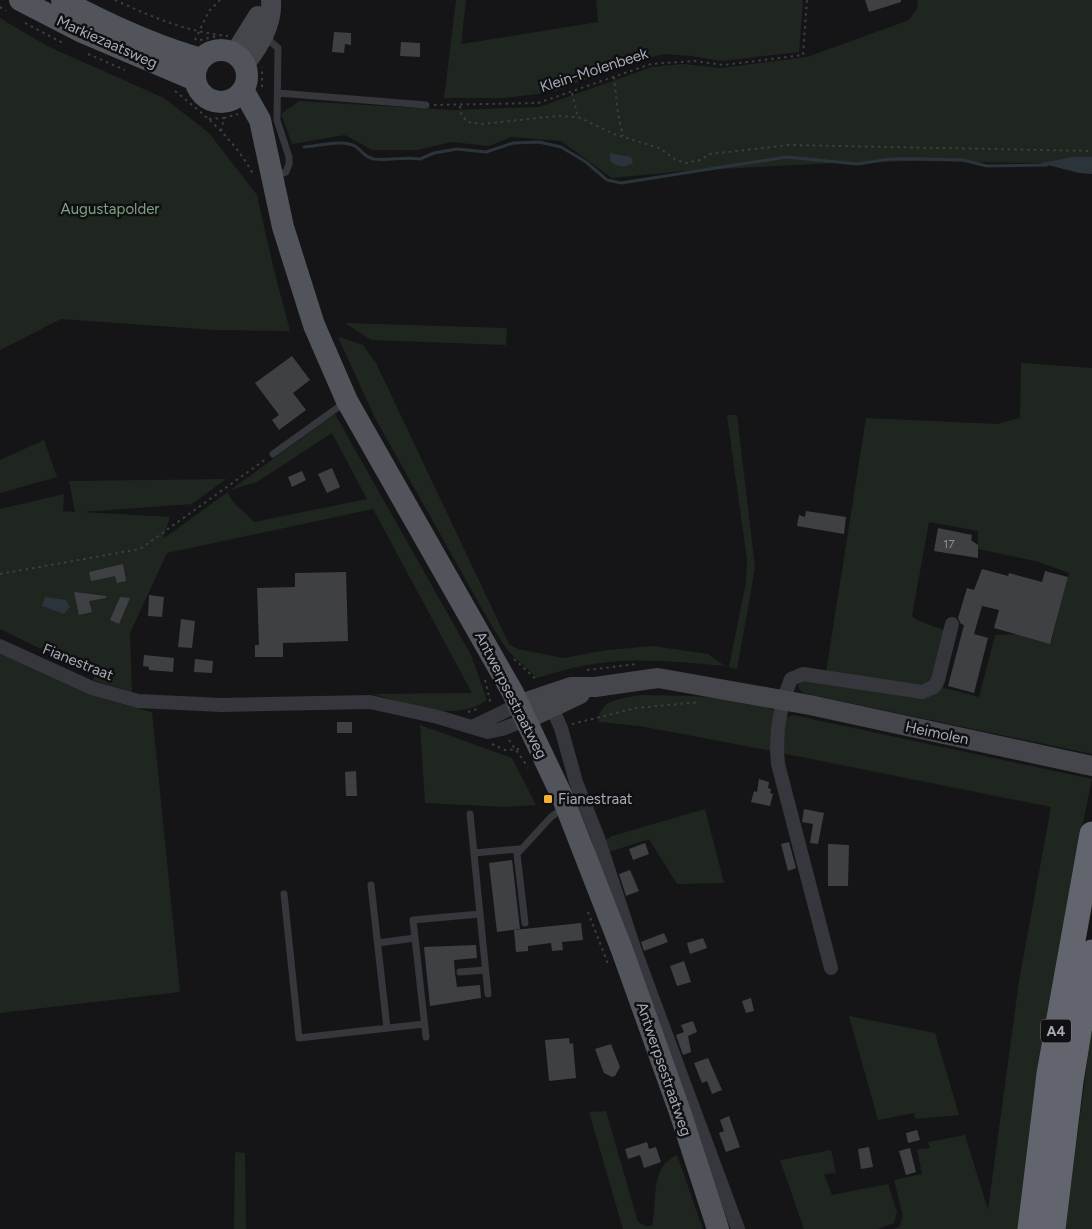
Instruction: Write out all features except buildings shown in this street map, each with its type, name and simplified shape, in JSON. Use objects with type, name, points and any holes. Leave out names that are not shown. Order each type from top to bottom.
[{"type":"highway","name":"A4","points":[[1030,1229],[1049,1074],[1092,834]]},
{"type":"highway","name":"A4","points":[[1053,1229],[1071,1081],[1092,952]]},
{"type":"main road","name":"Markiezaatsweg","points":[[20,0],[82,32],[196,61]]},
{"type":"main road","name":"Markiezaatsweg","points":[[62,0],[117,29],[196,61]]},
{"type":"main road","points":[[217,50],[240,59],[248,77],[232,103],[212,100],[198,88],[196,61],[217,50]]},
{"type":"main road","name":"Antwerpsestraatweg","points":[[232,103],[267,151],[283,227],[298,282],[314,325],[348,401],[522,713],[566,807],[622,950],[680,1112],[718,1229]]},
{"type":"street","points":[[240,59],[256,23],[262,0]]},
{"type":"street","points":[[240,59],[264,36],[268,24],[271,0]]},
{"type":"street","points":[[831,968],[778,764],[776,739],[782,700],[791,679],[803,674],[922,692],[934,687],[938,680],[952,624]]},
{"type":"street","name":"Fianestraat","points":[[0,646],[92,688],[138,701],[222,705],[370,702],[488,732],[502,729],[522,713]]},
{"type":"street","name":"Heimolen","points":[[522,713],[545,694],[658,678],[782,700],[1086,765]]},
{"type":"street","name":"Antwerpsestraatweg","points":[[545,694],[561,728],[576,782],[598,838],[635,951],[738,1229]]},
{"type":"lane","points":[[264,36],[278,48],[277,120],[289,164],[286,172],[272,177]]},
{"type":"lane","points":[[278,93],[426,105]]},
{"type":"lane","points":[[273,454],[348,401]]},
{"type":"lane","points":[[525,923],[517,858],[519,849],[551,817],[566,807]]},
{"type":"lane","points":[[470,814],[488,994]]},
{"type":"lane","points":[[474,853],[519,849]]},
{"type":"lane","points":[[371,885],[387,1028]]},
{"type":"lane","points":[[284,894],[299,1038],[424,1024]]},
{"type":"lane","points":[[426,1037],[413,920],[480,914]]},
{"type":"lane","points":[[378,943],[415,938]]},
{"type":"lane","points":[[460,972],[485,970]]},
{"type":"path","points":[[115,0],[165,22],[199,33],[209,11],[220,0]]},
{"type":"path","name":"Klein-Molenbeek","points":[[426,105],[460,106],[538,103],[572,93],[651,64],[694,61],[724,64],[803,55],[807,0]]},
{"type":"path","points":[[196,61],[208,36],[222,35]]},
{"type":"path","points":[[614,77],[618,114],[623,136]]},
{"type":"path","points":[[572,93],[578,117]]},
{"type":"path","points":[[209,119],[232,103]]},
{"type":"path","points":[[460,106],[461,115],[468,122],[482,124],[557,116],[578,117],[593,125],[659,148],[676,160],[686,163],[700,160],[710,154],[790,145],[1092,151]]},
{"type":"path","points":[[221,132],[247,163]]},
{"type":"path","points":[[0,574],[140,549],[273,454]]},
{"type":"path","name":"Antwerpsestraatweg","points":[[513,658],[545,694]]},
{"type":"path","points":[[561,728],[600,715],[636,708],[706,702]]},
{"type":"path","name":"Antwerpsestraatweg","points":[[516,750],[531,770]]},
{"type":"path","points":[[587,910],[608,965]]},
{"type":"green space","points":[[456,0],[466,0],[461,44],[598,22],[596,0],[803,0],[799,52],[722,61],[664,54],[636,61],[553,92],[504,98],[444,98]]},
{"type":"green space","points":[[918,0],[1092,0],[1092,157],[1072,157],[1040,163],[918,161],[835,163],[684,171],[612,178],[561,141],[512,137],[489,146],[451,142],[418,150],[372,150],[345,135],[292,144],[281,114],[299,101],[453,110],[539,107],[652,67],[683,64],[721,68],[807,57],[909,20],[917,9]]},
{"type":"green space","name":"Augustapolder","points":[[0,18],[47,46],[164,98],[209,133],[257,195],[290,331],[214,330],[61,319],[0,350]]},
{"type":"green space","points":[[345,323],[507,328],[506,345],[371,340]]},
{"type":"green space","points":[[338,337],[363,345],[376,363],[509,644],[518,649],[563,658],[608,650],[653,646],[708,654],[725,666],[653,661],[617,661],[576,667],[537,678],[509,652],[494,630],[375,418]]},
{"type":"green space","points":[[1021,363],[1092,368],[1092,754],[803,693],[798,687],[800,681],[807,680],[907,697],[920,697],[940,685],[979,697],[995,635],[1023,634],[1051,642],[1069,573],[1039,562],[978,549],[978,531],[929,522],[912,616],[917,620],[946,631],[930,686],[826,672],[866,418],[997,424],[1020,418]]},
{"type":"green space","points":[[335,414],[471,655],[487,700],[474,707],[446,711],[415,706],[372,694],[472,693],[373,509],[167,553],[130,633],[132,692],[93,680],[95,675],[0,629],[0,509],[64,494],[63,511],[75,512],[69,481],[226,479],[192,504],[82,512],[170,517],[163,539],[228,492],[235,504],[254,522],[367,499],[332,433],[257,482],[230,490]]},
{"type":"green space","points":[[727,415],[737,415],[755,568],[737,669],[729,667],[746,582],[747,560]]},
{"type":"green space","points":[[44,440],[57,477],[0,493],[0,460]]},
{"type":"green space","points":[[0,654],[107,700],[152,712],[180,992],[0,1013]]},
{"type":"green space","points":[[640,695],[692,696],[748,701],[773,710],[772,751],[640,726],[599,722],[602,709],[607,704],[619,699]]},
{"type":"green space","points":[[793,715],[1092,779],[1081,832],[1019,1229],[894,1229],[899,1227],[903,1216],[894,1180],[922,1174],[917,1149],[930,1148],[928,1142],[965,1135],[988,1210],[1019,981],[1051,807],[781,753],[786,718]]},
{"type":"green space","points":[[420,725],[512,758],[536,805],[504,807],[425,803]]},
{"type":"green space","points":[[705,809],[724,883],[677,884],[649,839],[606,853],[604,841],[612,836]]},
{"type":"green space","points":[[849,1016],[935,1033],[959,1115],[916,1119],[914,1113],[878,1120]]},
{"type":"green space","points":[[1092,1025],[1092,1229],[1065,1229]]},
{"type":"green space","points":[[606,1111],[638,1222],[646,1226],[652,1226],[658,1176],[668,1160],[677,1155],[703,1229],[623,1229],[589,1112]]},
{"type":"green space","points":[[831,1150],[836,1173],[824,1174],[832,1195],[888,1184],[897,1212],[894,1223],[878,1229],[804,1229],[780,1160]]},
{"type":"green space","points":[[235,1152],[245,1153],[246,1229],[234,1229]]},
{"type":"shaded area","points":[[610,153],[631,157],[633,163],[624,166],[615,165],[610,161]]},
{"type":"shaded area","points":[[1072,157],[1092,157],[1092,174],[1079,173],[1040,163]]},
{"type":"shaded area","points":[[45,597],[66,600],[70,607],[64,614],[42,606]]},
{"type":"waterway","points":[[304,147],[344,143],[355,146],[365,155],[374,159],[420,159],[434,153],[457,149],[486,152],[513,143],[539,142],[561,147],[586,162],[607,180],[621,183],[787,157],[857,164],[891,159],[925,159],[962,160],[987,166],[1047,165]]},
{"type":"place","name":"Fianestraat","points":[[548,799]]}]
